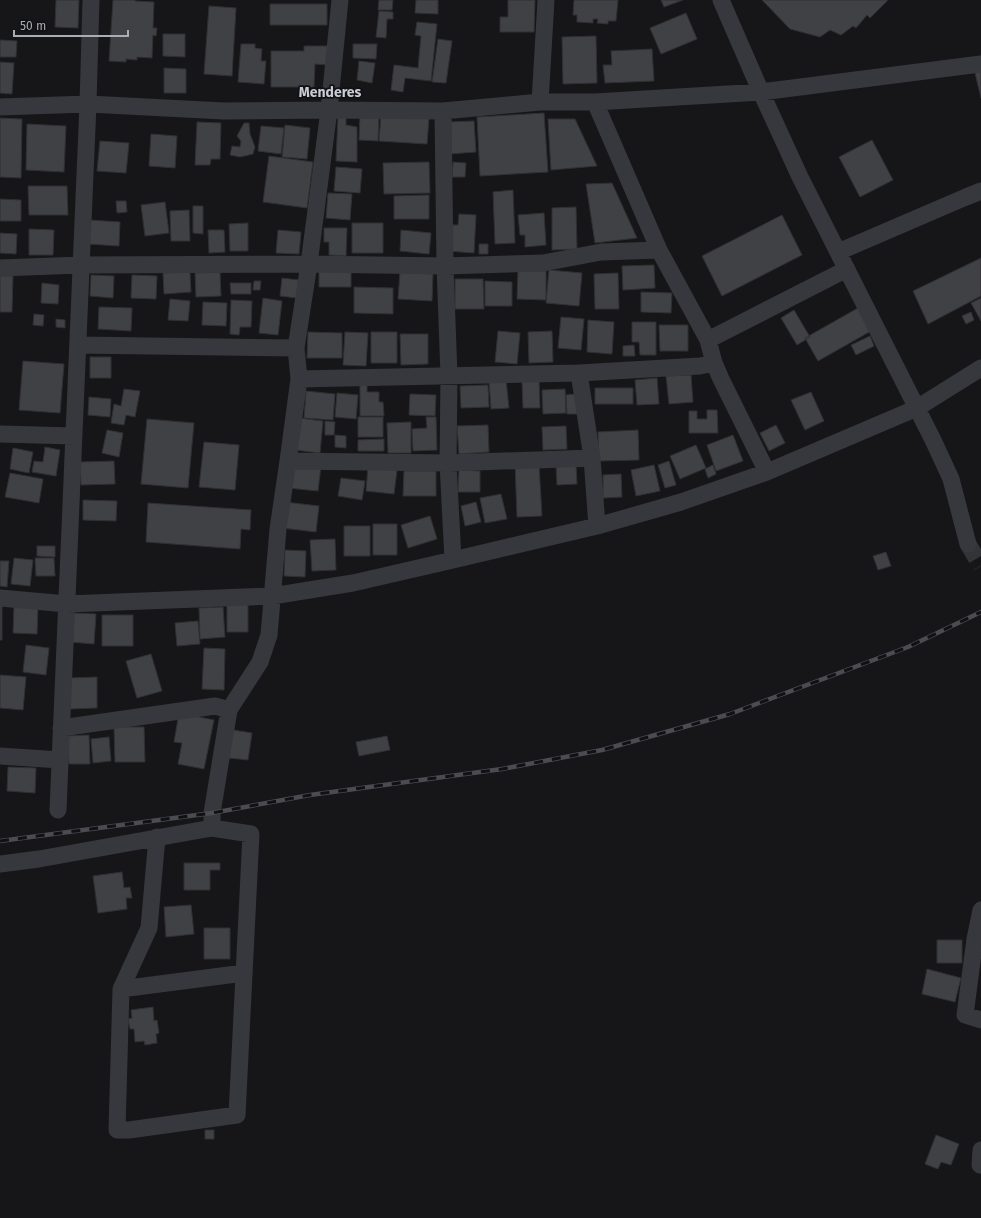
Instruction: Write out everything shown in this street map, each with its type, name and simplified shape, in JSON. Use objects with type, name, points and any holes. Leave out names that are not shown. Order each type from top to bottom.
[{"type":"street","points":[[58,810],[88,104],[91,0]]},
{"type":"street","points":[[212,828],[212,812],[229,710],[260,662],[269,635],[278,529],[299,379],[296,348],[309,264],[329,110],[340,0]]},
{"type":"street","points":[[540,102],[546,0]]},
{"type":"street","points":[[721,0],[800,177],[917,408],[951,479],[968,544]]},
{"type":"street","points":[[0,107],[88,104],[224,111],[443,111],[540,102],[595,102],[761,92],[981,64]]},
{"type":"street","points":[[595,102],[659,250],[708,340],[714,363],[767,472]]},
{"type":"street","points":[[443,111],[445,266],[449,376],[448,463],[453,560]]},
{"type":"street","points":[[838,252],[966,196],[981,191]]},
{"type":"street","points":[[0,268],[81,265],[309,264],[445,266],[542,263],[601,252],[659,250]]},
{"type":"street","points":[[708,340],[847,270]]},
{"type":"street","points":[[78,345],[296,348]]},
{"type":"street","points":[[299,379],[579,373],[700,366],[714,363]]},
{"type":"street","points":[[0,598],[67,604],[272,596],[353,583],[453,560],[597,526],[681,502],[767,472],[917,408],[981,368]]},
{"type":"street","points":[[579,373],[592,458],[597,526]]},
{"type":"street","points":[[0,434],[74,436]]},
{"type":"street","points":[[288,461],[448,463],[592,458]]},
{"type":"street","points":[[62,728],[215,706],[229,710]]},
{"type":"street","points":[[0,756],[60,760]]},
{"type":"street","points":[[0,864],[212,828],[251,834],[238,1115],[129,1130],[117,1130],[121,989],[149,928],[157,838]]},
{"type":"street","points":[[981,910],[965,1015],[981,1020]]},
{"type":"street","points":[[121,989],[244,973]]},
{"type":"building","points":[[56,0],[79,0],[78,28],[55,27]]},
{"type":"building","points":[[113,0],[154,2],[153,28],[157,28],[156,36],[153,35],[152,58],[137,57],[137,60],[126,59],[126,62],[109,61]]},
{"type":"building","points":[[379,0],[393,0],[392,10],[378,10]]},
{"type":"building","points":[[416,0],[438,0],[438,14],[415,13]]},
{"type":"building","points":[[508,0],[535,0],[534,32],[500,32],[500,17],[508,17]]},
{"type":"building","points":[[574,0],[618,0],[616,21],[608,21],[608,24],[597,23],[598,19],[593,19],[593,23],[577,22],[577,15],[573,15]]},
{"type":"building","points":[[661,0],[683,0],[664,7]]},
{"type":"building","points":[[762,0],[888,0],[870,18],[867,15],[856,28],[853,26],[841,35],[830,30],[820,37],[790,29]]},
{"type":"building","points":[[270,4],[327,4],[327,25],[270,25]]},
{"type":"building","points":[[209,6],[236,8],[232,76],[204,74]]},
{"type":"building","points":[[379,11],[393,12],[393,19],[387,19],[386,38],[376,37]]},
{"type":"building","points":[[686,13],[697,39],[661,54],[650,28]]},
{"type":"building","points":[[417,22],[437,24],[431,81],[405,78],[403,92],[391,90],[394,65],[418,68],[421,36],[415,35]]},
{"type":"building","points":[[163,34],[185,34],[185,57],[163,56]]},
{"type":"building","points":[[596,36],[597,83],[563,84],[562,37]]},
{"type":"building","points":[[438,39],[452,41],[446,83],[432,82]]},
{"type":"building","points":[[0,40],[17,41],[16,57],[0,57]]},
{"type":"building","points":[[241,44],[255,44],[255,48],[262,49],[261,61],[266,61],[264,84],[238,82]]},
{"type":"building","points":[[353,44],[377,44],[376,59],[353,58]]},
{"type":"building","points":[[304,46],[328,46],[328,65],[315,64],[314,87],[271,87],[271,51],[304,51]]},
{"type":"building","points":[[652,49],[654,81],[605,83],[603,65],[612,65],[611,51]]},
{"type":"building","points":[[359,61],[375,63],[372,83],[357,80]]},
{"type":"building","points":[[0,62],[14,63],[12,94],[0,93]]},
{"type":"building","points":[[164,68],[186,69],[186,93],[164,93]]},
{"type":"building","points":[[981,71],[981,98],[975,73]]},
{"type":"building","points":[[544,113],[548,172],[480,176],[477,117]]},
{"type":"building","points":[[360,114],[379,115],[378,141],[359,140]]},
{"type":"building","points":[[381,115],[429,118],[427,144],[379,141]]},
{"type":"building","points":[[338,116],[346,116],[346,125],[357,127],[357,162],[336,161]]},
{"type":"building","points":[[0,118],[22,119],[21,178],[0,177]]},
{"type":"building","points":[[548,119],[575,119],[597,166],[551,170]]},
{"type":"building","points":[[474,121],[476,152],[450,154],[448,122]]},
{"type":"building","points":[[197,122],[221,123],[220,159],[211,159],[210,165],[195,165]]},
{"type":"building","points":[[244,123],[249,123],[250,134],[255,147],[253,154],[240,157],[230,155],[232,146],[240,147],[241,141],[237,136]]},
{"type":"building","points":[[27,124],[66,126],[64,172],[26,170]]},
{"type":"building","points":[[285,125],[310,128],[307,159],[282,157]]},
{"type":"building","points":[[261,126],[284,128],[281,154],[258,151]]},
{"type":"building","points":[[151,134],[177,136],[175,168],[149,166]]},
{"type":"building","points":[[872,140],[893,180],[860,197],[839,157]]},
{"type":"building","points":[[100,141],[129,143],[126,173],[97,171]]},
{"type":"building","points":[[269,156],[313,162],[307,208],[263,202]]},
{"type":"building","points":[[429,162],[430,193],[384,194],[383,163]]},
{"type":"building","points":[[453,162],[466,163],[465,177],[452,177]]},
{"type":"building","points":[[336,167],[362,169],[360,193],[334,191]]},
{"type":"building","points":[[612,183],[637,238],[595,243],[586,184]]},
{"type":"building","points":[[28,186],[67,186],[68,215],[29,215]]},
{"type":"building","points":[[513,190],[515,243],[495,244],[493,192]]},
{"type":"building","points":[[328,193],[352,194],[350,220],[326,218]]},
{"type":"building","points":[[429,195],[429,219],[394,219],[394,196]]},
{"type":"building","points":[[0,199],[21,200],[21,221],[0,221]]},
{"type":"building","points":[[116,201],[126,201],[127,212],[117,213]]},
{"type":"building","points":[[165,202],[169,233],[145,236],[141,205]]},
{"type":"building","points":[[193,206],[203,206],[203,234],[193,233]]},
{"type":"building","points":[[576,207],[577,249],[552,250],[552,208]]},
{"type":"building","points":[[189,210],[190,241],[171,241],[170,211]]},
{"type":"building","points":[[544,213],[546,245],[525,247],[525,235],[520,235],[518,215]]},
{"type":"building","points":[[459,214],[476,215],[474,253],[448,251],[450,225],[458,225]]},
{"type":"building","points":[[782,215],[802,255],[722,296],[702,256]]},
{"type":"building","points":[[90,220],[120,222],[119,246],[88,244]]},
{"type":"building","points":[[248,223],[248,251],[230,251],[229,224]]},
{"type":"building","points":[[352,223],[383,223],[383,253],[352,253]]},
{"type":"building","points":[[324,228],[347,228],[346,256],[329,255],[329,242],[324,242]]},
{"type":"building","points":[[29,229],[54,230],[53,255],[29,255]]},
{"type":"building","points":[[208,230],[224,230],[225,252],[209,253]]},
{"type":"building","points":[[278,230],[301,232],[299,254],[276,253]]},
{"type":"building","points":[[401,230],[431,233],[429,254],[400,251]]},
{"type":"building","points":[[0,233],[17,234],[16,254],[0,253]]},
{"type":"building","points":[[479,244],[488,244],[488,254],[479,254]]},
{"type":"building","points":[[981,258],[981,296],[928,324],[913,291]]},
{"type":"building","points":[[654,265],[655,288],[623,290],[622,266]]},
{"type":"building","points":[[319,270],[351,270],[351,287],[319,287]]},
{"type":"building","points":[[518,270],[546,271],[546,300],[517,299]]},
{"type":"building","points":[[549,270],[582,273],[579,306],[546,303]]},
{"type":"building","points":[[190,272],[191,292],[164,294],[163,273]]},
{"type":"building","points":[[220,272],[221,296],[196,297],[195,273]]},
{"type":"building","points":[[400,272],[433,274],[432,301],[398,299]]},
{"type":"building","points":[[618,273],[619,309],[595,309],[594,274]]},
{"type":"building","points":[[91,275],[114,276],[113,298],[90,296]]},
{"type":"building","points":[[132,275],[157,276],[156,299],[131,298]]},
{"type":"building","points":[[0,276],[13,276],[12,312],[0,312]]},
{"type":"building","points":[[282,278],[299,280],[297,298],[280,296]]},
{"type":"building","points":[[455,279],[483,279],[484,309],[455,309]]},
{"type":"building","points":[[254,281],[261,281],[260,290],[253,290]]},
{"type":"building","points":[[485,281],[512,282],[512,306],[485,306]]},
{"type":"building","points":[[42,283],[59,285],[58,304],[41,303]]},
{"type":"building","points":[[230,283],[251,283],[251,294],[231,294]]},
{"type":"building","points":[[354,287],[393,288],[393,314],[354,313]]},
{"type":"building","points":[[641,292],[672,293],[671,313],[641,312]]},
{"type":"building","points":[[263,298],[282,301],[278,335],[259,333]]},
{"type":"building","points":[[981,298],[981,321],[971,303]]},
{"type":"building","points":[[170,299],[190,301],[188,321],[168,320]]},
{"type":"building","points":[[231,300],[252,301],[251,327],[240,327],[239,335],[230,334]]},
{"type":"building","points":[[203,302],[227,303],[226,326],[202,325]]},
{"type":"building","points":[[99,307],[132,308],[131,331],[98,329]]},
{"type":"building","points":[[858,308],[871,331],[818,361],[805,338]]},
{"type":"building","points":[[794,310],[810,337],[797,345],[781,318]]},
{"type":"building","points":[[971,312],[974,320],[966,324],[962,316]]},
{"type":"building","points":[[34,314],[44,315],[43,326],[33,325]]},
{"type":"building","points":[[561,317],[584,319],[581,350],[558,348]]},
{"type":"building","points":[[56,319],[65,320],[65,328],[56,327]]},
{"type":"building","points":[[588,320],[614,322],[612,354],[587,352]]},
{"type":"building","points":[[632,322],[656,322],[656,355],[640,355],[639,342],[632,342]]},
{"type":"building","points":[[659,325],[688,325],[688,351],[660,351]]},
{"type":"building","points":[[498,331],[520,333],[517,364],[495,362]]},
{"type":"building","points":[[552,331],[553,362],[529,363],[528,332]]},
{"type":"building","points":[[308,332],[342,333],[342,358],[307,358]]},
{"type":"building","points":[[345,332],[368,333],[366,366],[343,365]]},
{"type":"building","points":[[371,332],[397,332],[397,363],[371,363]]},
{"type":"building","points":[[400,334],[428,334],[428,364],[401,365]]},
{"type":"building","points":[[870,336],[874,346],[856,355],[851,345]]},
{"type":"building","points":[[634,345],[635,356],[623,356],[623,346]]},
{"type":"building","points":[[90,357],[111,357],[111,378],[90,378]]},
{"type":"building","points":[[23,361],[64,364],[60,413],[19,410]]},
{"type":"building","points":[[691,375],[693,402],[669,404],[666,376]]},
{"type":"building","points":[[657,378],[659,404],[637,405],[635,380]]},
{"type":"building","points":[[506,380],[509,408],[491,409],[489,381]]},
{"type":"building","points":[[539,380],[540,408],[523,408],[522,381]]},
{"type":"building","points":[[360,385],[367,385],[367,392],[379,392],[379,402],[383,402],[384,416],[360,416]]},
{"type":"building","points":[[488,385],[489,407],[461,408],[460,386]]},
{"type":"building","points":[[595,388],[633,388],[633,404],[595,404]]},
{"type":"building","points":[[124,389],[140,391],[135,417],[126,415],[124,425],[111,423],[114,404],[121,406]]},
{"type":"building","points":[[565,389],[566,413],[543,414],[542,390]]},
{"type":"building","points":[[306,391],[335,394],[333,420],[304,418]]},
{"type":"building","points":[[811,392],[824,421],[805,430],[791,400]]},
{"type":"building","points":[[337,393],[358,395],[356,419],[335,417]]},
{"type":"building","points":[[410,394],[436,395],[435,416],[409,415]]},
{"type":"building","points":[[576,394],[577,414],[567,414],[566,395]]},
{"type":"building","points":[[89,397],[111,399],[110,417],[88,415]]},
{"type":"building","points":[[707,410],[717,410],[718,433],[689,433],[689,411],[697,411],[697,419],[707,419]]},
{"type":"building","points":[[358,417],[383,417],[383,437],[358,437]]},
{"type":"building","points":[[426,417],[436,417],[437,450],[413,451],[412,429],[427,428]]},
{"type":"building","points":[[299,418],[323,421],[320,453],[295,450]]},
{"type":"building","points":[[147,419],[194,423],[188,488],[141,484]]},
{"type":"building","points":[[325,421],[335,422],[334,435],[325,435]]},
{"type":"building","points":[[411,422],[411,453],[388,453],[387,423]]},
{"type":"building","points":[[488,425],[489,452],[459,454],[457,426]]},
{"type":"building","points":[[776,425],[785,443],[769,451],[760,433]]},
{"type":"building","points":[[566,426],[567,449],[543,450],[542,427]]},
{"type":"building","points":[[107,430],[123,433],[119,457],[102,453]]},
{"type":"building","points":[[638,430],[639,460],[599,461],[598,432]]},
{"type":"building","points":[[335,435],[346,436],[346,448],[335,447]]},
{"type":"building","points":[[733,435],[743,461],[716,471],[707,445]]},
{"type":"building","points":[[384,439],[384,451],[358,451],[358,440]]},
{"type":"building","points":[[204,442],[239,445],[235,490],[199,487]]},
{"type":"building","points":[[696,445],[706,468],[680,479],[670,456]]},
{"type":"building","points":[[45,447],[60,450],[56,476],[32,472],[34,461],[43,462]]},
{"type":"building","points":[[13,448],[33,452],[29,473],[10,469]]},
{"type":"building","points":[[114,461],[115,484],[81,485],[80,462]]},
{"type":"building","points":[[669,461],[676,485],[665,488],[658,465]]},
{"type":"building","points":[[291,463],[321,466],[318,491],[288,488]]},
{"type":"building","points":[[515,464],[539,464],[542,516],[517,517]]},
{"type":"building","points":[[556,465],[576,465],[577,484],[557,485]]},
{"type":"building","points":[[654,465],[660,491],[636,496],[631,470]]},
{"type":"building","points":[[713,465],[716,474],[708,478],[705,469]]},
{"type":"building","points":[[368,467],[397,470],[394,494],[366,491]]},
{"type":"building","points":[[459,470],[480,471],[480,492],[458,492]]},
{"type":"building","points":[[404,471],[436,471],[436,496],[403,496]]},
{"type":"building","points":[[10,473],[43,479],[39,503],[5,497]]},
{"type":"building","points":[[621,474],[622,497],[603,498],[603,475]]},
{"type":"building","points":[[341,478],[365,481],[362,500],[338,496]]},
{"type":"building","points":[[501,494],[507,519],[485,523],[480,498]]},
{"type":"building","points":[[83,500],[117,501],[116,521],[83,520]]},
{"type":"building","points":[[285,502],[319,506],[316,532],[282,528]]},
{"type":"building","points":[[476,502],[481,522],[465,526],[461,506]]},
{"type":"building","points":[[148,503],[251,510],[250,530],[241,529],[240,549],[146,542]]},
{"type":"building","points":[[430,516],[437,539],[408,548],[401,525]]},
{"type":"building","points":[[373,524],[397,524],[397,555],[373,555]]},
{"type":"building","points":[[344,526],[370,526],[370,556],[344,556]]},
{"type":"building","points":[[335,539],[336,570],[312,571],[310,540]]},
{"type":"building","points":[[37,546],[55,546],[55,557],[37,556]]},
{"type":"building","points":[[285,550],[306,551],[305,577],[284,576]]},
{"type":"building","points":[[886,552],[891,566],[878,570],[873,556]]},
{"type":"building","points":[[14,558],[33,560],[30,586],[11,584]]},
{"type":"building","points":[[35,558],[54,558],[55,576],[36,576]]},
{"type":"building","points":[[0,561],[9,561],[7,587],[0,586]]},
{"type":"building","points":[[227,603],[248,603],[248,632],[227,632]]},
{"type":"building","points":[[0,605],[2,605],[2,640],[0,640]]},
{"type":"building","points":[[14,606],[38,607],[37,634],[13,633]]},
{"type":"building","points":[[223,607],[225,637],[200,639],[199,608]]},
{"type":"building","points":[[73,613],[96,614],[94,644],[70,642]]},
{"type":"building","points":[[102,615],[133,615],[133,646],[102,646]]},
{"type":"building","points":[[198,621],[200,644],[177,646],[175,623]]},
{"type":"building","points":[[26,645],[49,648],[46,675],[23,672]]},
{"type":"building","points":[[204,648],[225,649],[224,690],[202,689]]},
{"type":"building","points":[[151,654],[162,691],[137,698],[126,661]]},
{"type":"building","points":[[0,675],[26,677],[23,710],[0,708]]},
{"type":"building","points":[[97,677],[97,708],[69,709],[69,678]]},
{"type":"building","points":[[179,713],[214,720],[204,769],[178,764],[182,743],[174,742]]},
{"type":"building","points":[[114,727],[144,727],[145,762],[115,762]]},
{"type":"building","points":[[233,730],[252,733],[248,760],[229,758]]},
{"type":"building","points":[[89,735],[90,764],[69,764],[67,736]]},
{"type":"building","points":[[387,736],[390,750],[359,756],[356,742]]},
{"type":"building","points":[[109,737],[111,761],[93,763],[91,739]]},
{"type":"building","points":[[8,767],[36,768],[35,793],[7,791]]},
{"type":"building","points":[[184,863],[220,863],[220,870],[210,870],[210,890],[184,890]]},
{"type":"building","points":[[122,872],[124,888],[130,887],[132,898],[126,898],[127,909],[98,913],[93,876]]},
{"type":"building","points":[[191,905],[194,934],[166,937],[164,907]]},
{"type":"building","points":[[204,928],[230,928],[230,959],[204,959]]},
{"type":"building","points":[[937,940],[962,940],[962,963],[937,963]]},
{"type":"building","points":[[927,969],[961,978],[955,1002],[922,994]]},
{"type":"building","points":[[153,1007],[154,1021],[157,1020],[159,1033],[156,1034],[157,1043],[145,1045],[144,1041],[135,1042],[134,1029],[130,1029],[128,1019],[132,1018],[131,1010]]},
{"type":"building","points":[[205,1130],[214,1130],[214,1139],[205,1139]]},
{"type":"building","points":[[936,1135],[959,1144],[951,1165],[941,1162],[938,1169],[925,1164]]},
{"type":"tunnel","points":[[968,544],[981,566]]},
{"type":"railway","points":[[0,841],[212,813],[310,795],[502,769],[602,750],[730,714],[908,647],[981,612]]},
{"type":"district","name":"Menderes","points":[[330,92]]}]
